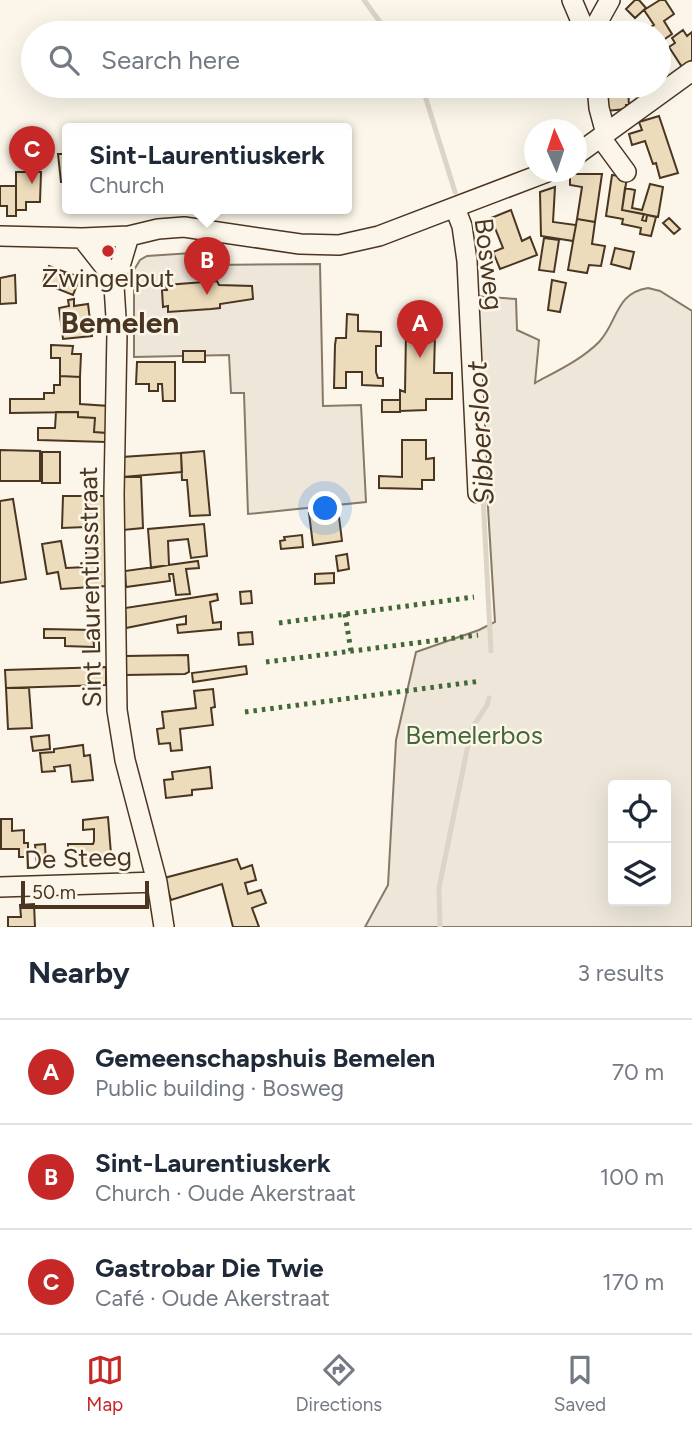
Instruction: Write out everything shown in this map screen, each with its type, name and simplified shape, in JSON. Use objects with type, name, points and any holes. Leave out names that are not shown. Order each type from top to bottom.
[{"type":"street","points":[[572,0],[581,21]]},
{"type":"street","points":[[598,21],[610,0]]},
{"type":"street","points":[[671,86],[692,71]]},
{"type":"street","points":[[598,98],[603,136],[626,172]]},
{"type":"street","points":[[587,147],[655,98]]},
{"type":"street","points":[[0,236],[129,236],[158,229],[184,227],[300,244],[339,245],[379,236],[524,181]]},
{"type":"street","name":"Bosweg","points":[[455,208],[462,226],[467,261],[478,493]]},
{"type":"street","name":"Sint Laurentiusstraat","points":[[114,286],[129,236]]},
{"type":"street","name":"Sint Laurentiusstraat","points":[[82,238],[108,271],[114,286],[117,333],[114,455],[115,691],[125,760],[157,882],[164,927]]},
{"type":"street","name":"De Steeg","points":[[0,887],[157,882]]},
{"type":"green space","points":[[207,252],[211,265],[320,264],[323,406],[361,405],[366,502],[248,514],[244,393],[231,393],[229,355],[134,357],[134,270],[140,260],[147,256]]},
{"type":"green space","name":"Bemelerbos","points":[[648,288],[660,291],[692,311],[692,927],[365,927],[388,885],[396,740],[416,652],[495,622],[475,296],[516,299],[517,330],[539,340],[535,383],[568,365],[599,342],[618,309],[629,296]]},
{"type":"building","points":[[635,0],[639,0],[646,8],[635,18],[626,9]]},
{"type":"building","points":[[660,0],[665,0],[674,14],[664,21],[651,21],[644,10]]},
{"type":"building","points":[[683,30],[687,36],[692,32],[692,60],[682,67],[671,50],[671,46],[675,43],[672,38]]},
{"type":"building","points":[[605,98],[629,98],[626,109],[606,111]]},
{"type":"building","points":[[659,116],[678,173],[660,178],[645,141],[632,145],[629,134],[642,130],[639,122]]},
{"type":"building","points":[[58,154],[62,154],[61,182]]},
{"type":"building","points":[[16,172],[41,172],[40,202],[26,202],[26,210],[16,210]]},
{"type":"building","points":[[587,174],[602,174],[595,222],[577,219],[582,187],[570,185],[570,182],[587,182]]},
{"type":"building","points":[[612,175],[627,177],[622,210],[644,214],[642,220],[646,221],[647,215],[656,217],[651,236],[640,234],[641,228],[622,224],[623,219],[606,216]]},
{"type":"building","points":[[650,184],[663,187],[658,217],[622,210],[625,188],[635,190],[632,208],[642,210]]},
{"type":"building","points":[[0,186],[16,186],[16,216],[7,216],[7,206],[0,206]]},
{"type":"building","points":[[555,187],[553,222],[576,225],[573,241],[541,236],[540,192]]},
{"type":"building","points":[[511,210],[522,241],[530,237],[537,255],[500,269],[493,252],[503,248],[491,218]]},
{"type":"building","points":[[669,218],[680,229],[674,234],[663,223]]},
{"type":"building","points":[[577,219],[595,222],[592,244],[605,246],[601,266],[589,265],[587,273],[568,270]]},
{"type":"building","points":[[544,238],[559,240],[554,272],[539,270]]},
{"type":"building","points":[[615,248],[634,252],[630,269],[611,264]]},
{"type":"building","points":[[49,266],[65,272],[58,289],[43,283]]},
{"type":"building","points":[[65,272],[80,277],[73,295],[58,289]]},
{"type":"building","points":[[15,275],[16,303],[0,304],[0,278]]},
{"type":"building","points":[[552,280],[566,283],[560,312],[548,310]]},
{"type":"building","points":[[217,281],[219,285],[252,286],[253,299],[220,304],[220,308],[211,309],[168,312],[168,306],[163,307],[162,290],[167,290],[166,285]]},
{"type":"building","points":[[74,299],[74,306],[88,304],[90,320],[61,323],[59,308],[69,306],[68,300]]},
{"type":"building","points":[[347,314],[358,315],[358,331],[381,332],[381,346],[376,346],[376,372],[378,378],[383,378],[383,386],[362,385],[362,372],[346,372],[346,388],[334,388],[336,338],[346,338]]},
{"type":"building","points":[[90,320],[92,336],[63,339],[61,323]]},
{"type":"building","points":[[406,332],[435,333],[434,373],[452,373],[452,399],[426,399],[426,410],[400,411],[400,390],[405,392]]},
{"type":"building","points":[[51,345],[73,346],[72,354],[81,354],[80,377],[60,376],[60,358],[51,358]]},
{"type":"building","points":[[183,351],[205,351],[205,362],[183,362]]},
{"type":"building","points":[[137,362],[175,362],[175,401],[163,401],[162,384],[158,384],[158,391],[149,391],[149,384],[136,384]]},
{"type":"building","points":[[60,376],[80,377],[80,404],[109,406],[107,433],[94,432],[95,418],[78,417],[78,412],[10,413],[10,399],[44,399],[44,393],[54,393],[54,385],[60,385]]},
{"type":"building","points":[[382,400],[400,400],[400,412],[382,412]]},
{"type":"building","points":[[56,412],[78,412],[78,417],[95,418],[94,432],[107,433],[106,442],[38,440],[38,428],[55,428]]},
{"type":"building","points":[[402,440],[426,440],[426,459],[434,458],[434,480],[422,480],[422,489],[379,488],[379,476],[402,477]]},
{"type":"building","points":[[0,450],[40,451],[40,481],[0,481]]},
{"type":"building","points":[[204,451],[210,515],[190,516],[187,480],[182,480],[181,453]]},
{"type":"building","points":[[42,452],[60,452],[60,483],[42,483]]},
{"type":"building","points":[[181,453],[182,472],[122,477],[122,457]]},
{"type":"building","points":[[122,477],[141,477],[143,528],[123,530]]},
{"type":"building","points":[[63,496],[105,496],[106,586],[61,589],[58,572],[47,574],[42,544],[61,541],[66,568],[86,567],[86,527],[62,528]]},
{"type":"building","points":[[13,499],[26,579],[0,583],[0,501]]},
{"type":"building","points":[[338,509],[342,541],[313,545],[309,513]]},
{"type":"building","points":[[204,524],[207,556],[191,558],[188,539],[168,541],[169,565],[151,568],[148,529]]},
{"type":"building","points":[[302,535],[303,547],[281,549],[280,541],[285,540],[284,537]]},
{"type":"building","points":[[347,554],[349,569],[338,571],[336,556]]},
{"type":"building","points":[[198,561],[199,568],[186,569],[190,594],[176,595],[173,574],[169,574],[170,581],[126,587],[125,571]]},
{"type":"building","points":[[334,573],[334,583],[315,584],[315,574]]},
{"type":"building","points":[[251,591],[252,603],[241,604],[240,592]]},
{"type":"building","points":[[217,594],[218,600],[210,602],[213,623],[221,622],[221,629],[178,633],[177,625],[186,624],[186,616],[126,628],[125,608]]},
{"type":"building","points":[[44,629],[93,630],[94,647],[65,646],[65,638],[44,638]]},
{"type":"building","points":[[252,632],[253,644],[239,645],[238,633]]},
{"type":"building","points":[[188,655],[189,672],[185,674],[126,675],[126,656]]},
{"type":"building","points":[[246,666],[247,674],[193,682],[192,673]]},
{"type":"building","points":[[106,667],[106,685],[6,688],[5,670]]},
{"type":"building","points":[[6,688],[29,688],[32,728],[8,729]]},
{"type":"building","points":[[213,689],[213,725],[180,729],[182,750],[171,751],[170,743],[159,744],[157,729],[164,728],[162,712],[196,708],[194,691]]},
{"type":"building","points":[[49,735],[50,749],[33,751],[31,737]]},
{"type":"building","points":[[83,745],[84,756],[90,755],[93,780],[72,782],[70,765],[54,767],[55,771],[42,772],[40,753]]},
{"type":"building","points":[[210,767],[212,788],[192,790],[192,795],[166,798],[164,780],[173,779],[172,772]]},
{"type":"building","points":[[108,817],[111,854],[68,860],[68,844],[93,844],[94,829],[83,830],[83,820]]},
{"type":"building","points":[[1,819],[12,819],[12,831],[24,830],[28,857],[19,857],[19,849],[1,849]]},
{"type":"building","points":[[45,844],[46,864],[37,864],[35,845]]},
{"type":"building","points":[[237,859],[241,869],[252,865],[256,880],[245,883],[248,894],[261,890],[266,903],[252,908],[259,927],[233,927],[222,884],[171,900],[164,878]]},
{"type":"building","points":[[34,904],[35,927],[8,927],[8,917],[21,917],[20,905]]},
{"type":"waterway","name":"Sibbersloot","points":[[364,0],[379,21]]},
{"type":"waterway","name":"Sibbersloot","points":[[426,98],[455,192]]},
{"type":"waterway","name":"Sibbersloot","points":[[483,497],[491,651]]},
{"type":"waterway","name":"Sibbersloot","points":[[472,728],[489,698]]},
{"type":"waterway","name":"Sibbersloot","points":[[440,927],[439,888],[468,745]]},
{"type":"hedge","points":[[279,623],[474,597]]},
{"type":"hedge","points":[[345,614],[351,651]]},
{"type":"hedge","points":[[266,662],[478,635]]},
{"type":"hedge","points":[[245,712],[481,681]]},
{"type":"place","name":"Gastrobar Die Twie","points":[[32,184]]},
{"type":"place","name":"Zwingelput","points":[[108,251]]},
{"type":"place","name":"Sint-Laurentiuskerk","points":[[207,295]]},
{"type":"place","name":"Gemeenschapshuis Bemelen","points":[[420,358]]},
{"type":"district","name":"Bemelen","points":[[120,322]]}]
